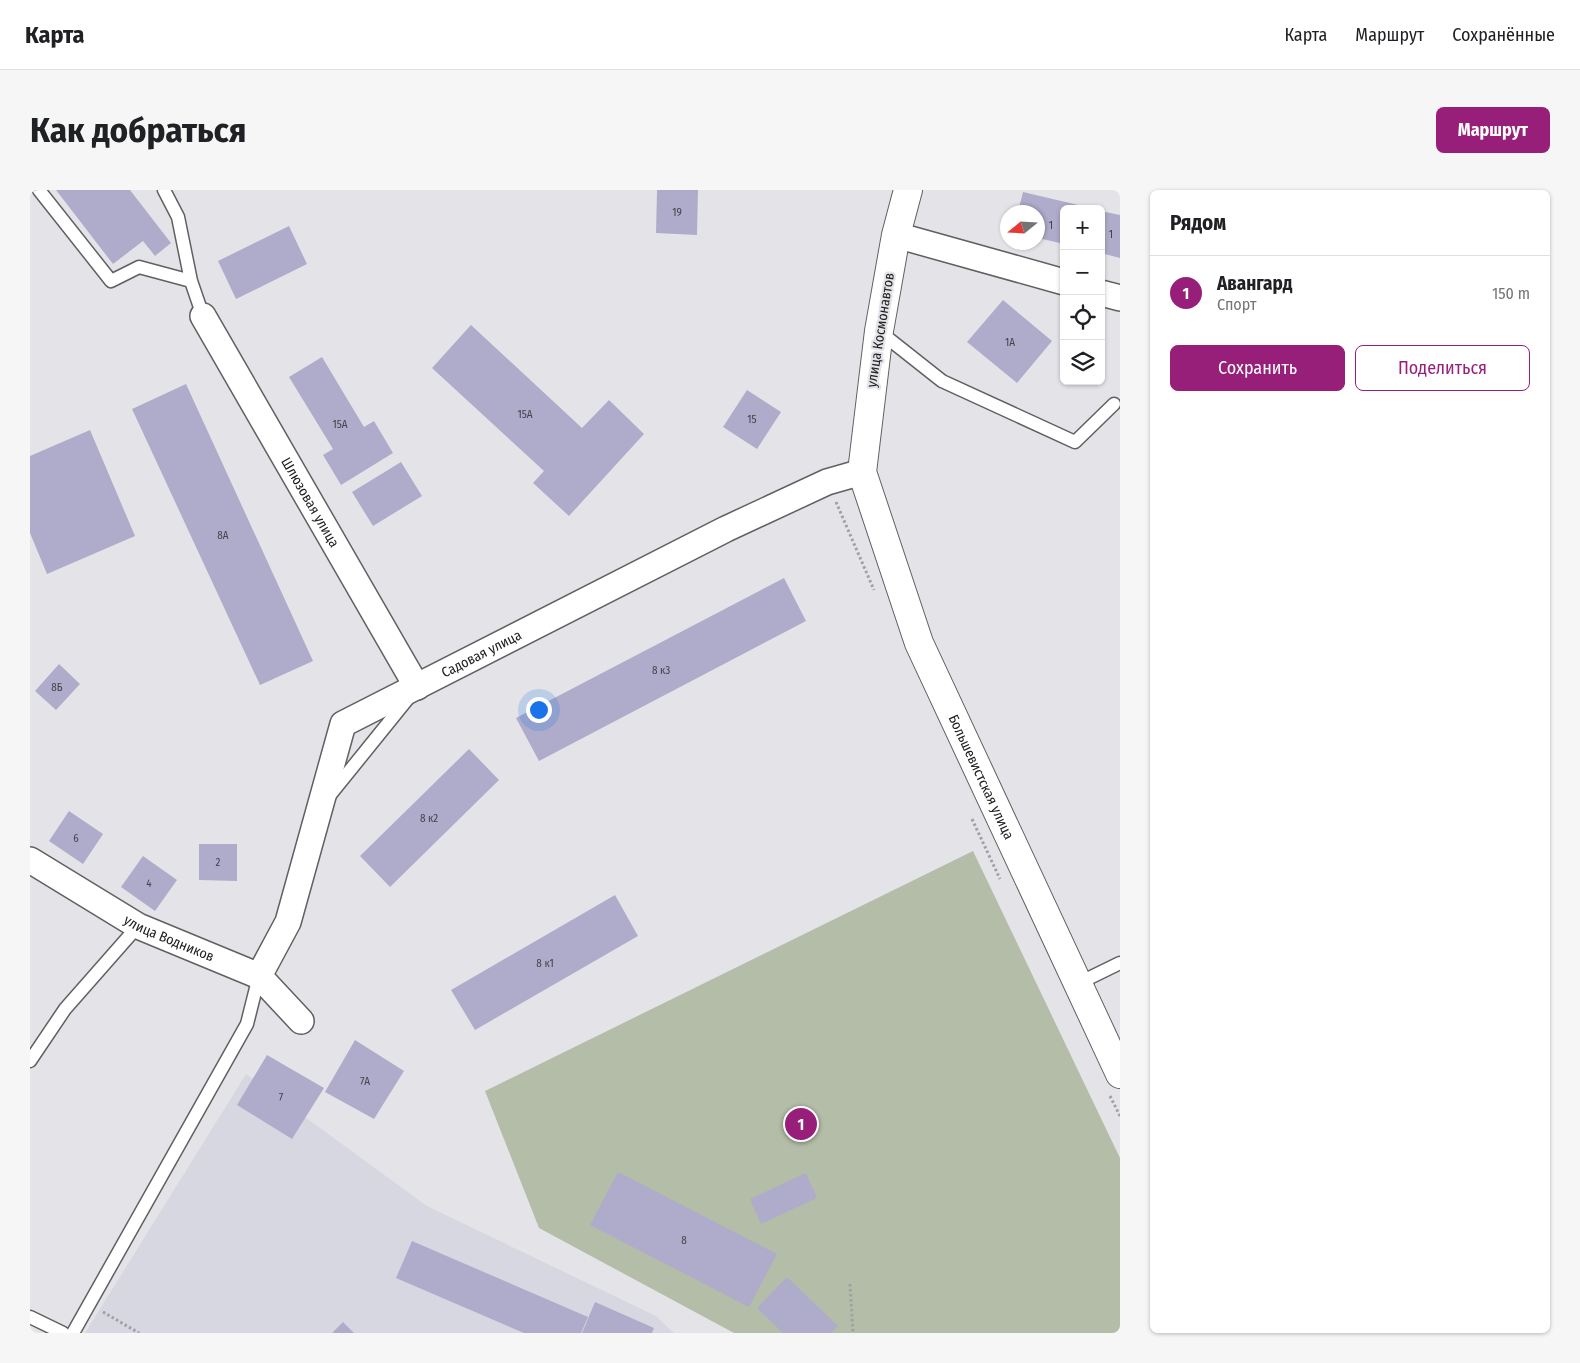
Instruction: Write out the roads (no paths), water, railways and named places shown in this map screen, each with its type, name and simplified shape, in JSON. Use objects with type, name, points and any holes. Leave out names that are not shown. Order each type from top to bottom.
[{"type":"main road","name":"улица Космонавтов","points":[[862,472],[879,331],[896,235],[908,190]]},
{"type":"main road","name":"Большевистская улица","points":[[862,472],[919,643],[1120,1074]]},
{"type":"street","points":[[896,235],[1060,281]]},
{"type":"street","points":[[1105,294],[1120,298]]},
{"type":"street","name":"Шлюзовая улица","points":[[203,316],[417,688]]},
{"type":"street","name":"Садовая улица","points":[[259,976],[288,922],[343,724],[734,525],[827,482],[862,472]]},
{"type":"street","name":"улица Водников","points":[[30,860],[138,926],[259,976],[301,1021]]},
{"type":"lane","points":[[39,190],[111,281],[139,267],[192,281]]},
{"type":"lane","points":[[164,190],[178,217],[192,281],[203,316]]},
{"type":"lane","points":[[879,331],[942,381],[1076,442],[1118,403]]},
{"type":"lane","points":[[320,806],[417,688]]},
{"type":"lane","points":[[30,1061],[65,1009],[138,926]]},
{"type":"lane","points":[[1077,984],[1120,963]]},
{"type":"lane","points":[[73,1333],[247,1024],[259,976]]},
{"type":"lane","points":[[30,1317],[63,1333]]},
{"type":"place","name":"Авангард","points":[[801,1124]]}]
